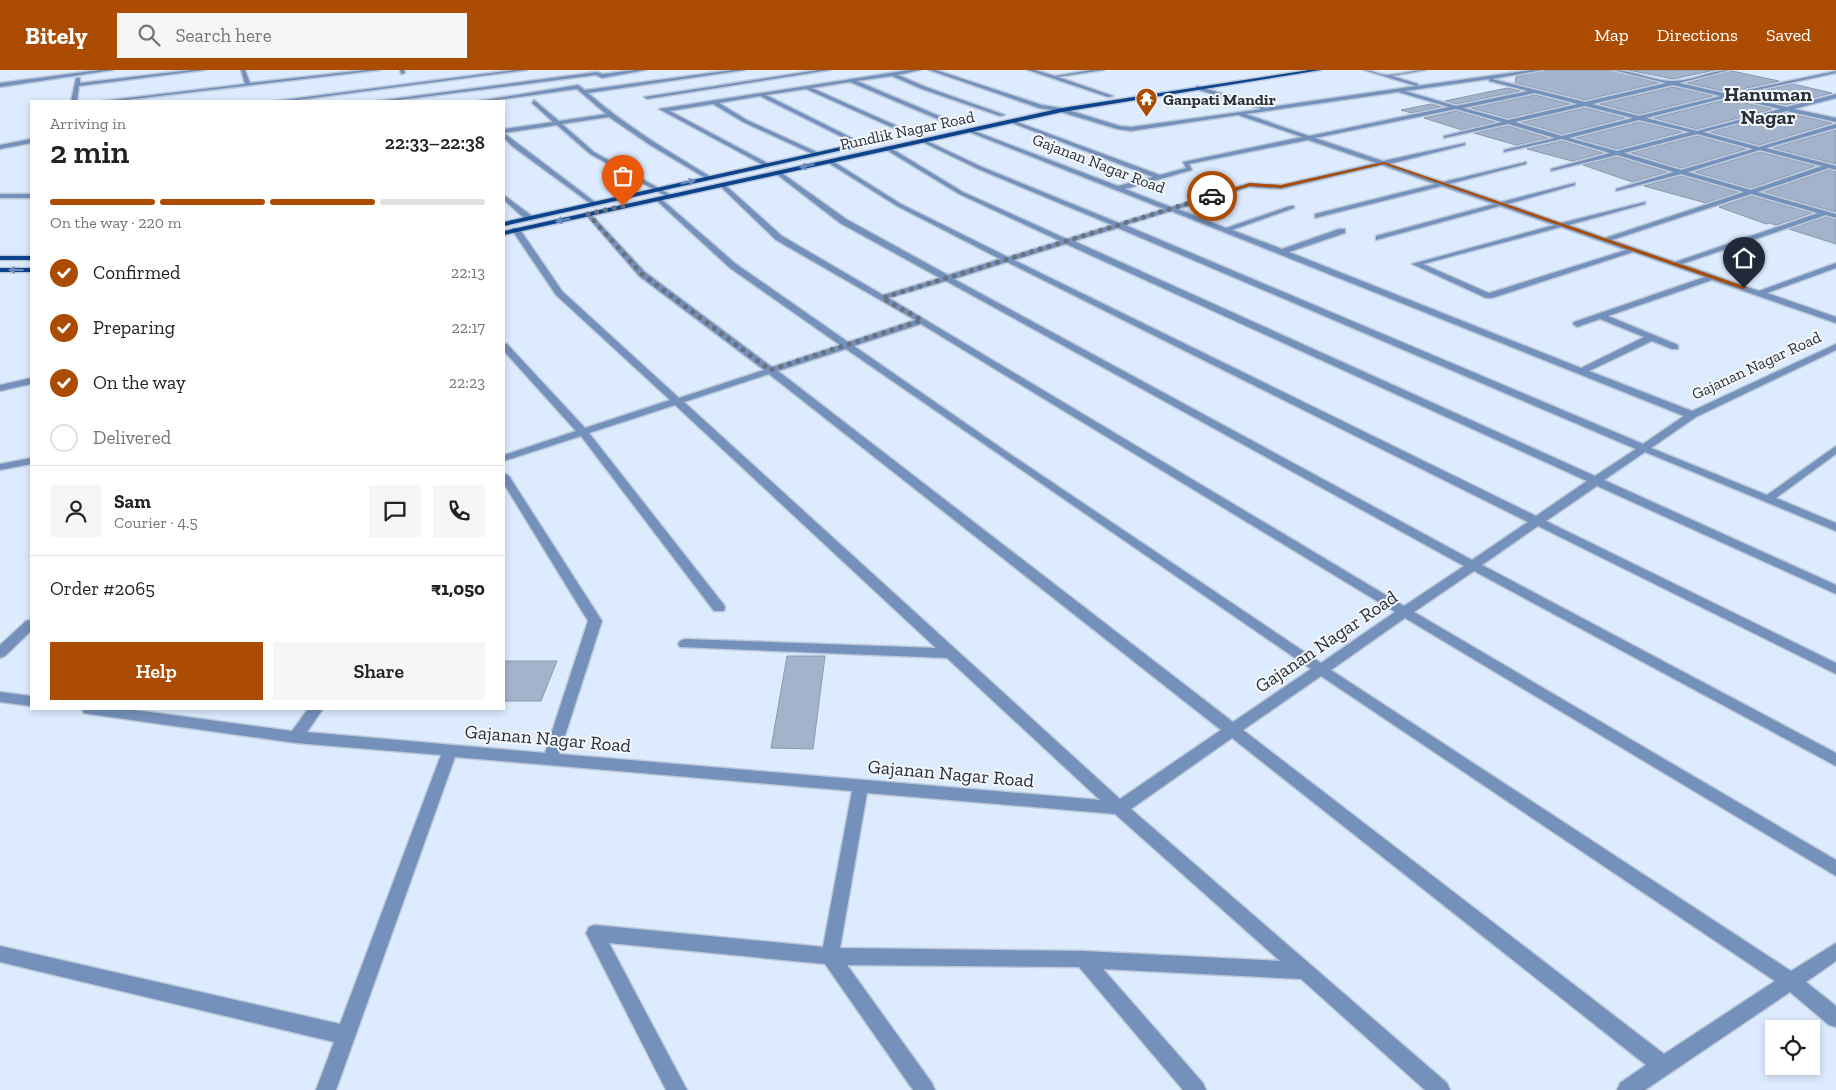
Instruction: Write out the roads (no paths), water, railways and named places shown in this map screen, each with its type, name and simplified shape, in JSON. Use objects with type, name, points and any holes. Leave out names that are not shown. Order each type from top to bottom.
[{"type":"main road","points":[[1026,110],[1285,70]]},
{"type":"main road","name":"Pundlik Nagar Road","points":[[508,229],[591,209],[722,184],[887,148],[920,136],[966,126],[1010,121],[1062,110],[1319,70]]},
{"type":"main road","name":"Pundlik Nagar Road","points":[[984,119],[1010,113]]},
{"type":"main road","name":"Pundlik Nagar Road","points":[[938,128],[956,125],[966,126]]},
{"type":"main road","name":"Pundlik Nagar Road","points":[[902,136],[911,134],[920,136]]},
{"type":"main road","name":"Pundlik Nagar Road","points":[[508,229],[529,218],[591,209],[662,195],[709,178],[870,143]]},
{"type":"main road","points":[[0,258],[30,258]]},
{"type":"main road","points":[[0,270],[30,270]]},
{"type":"street","points":[[0,85],[111,70]]},
{"type":"street","points":[[77,86],[203,70]]},
{"type":"street","points":[[243,70],[248,85]]},
{"type":"street","points":[[300,70],[304,78]]},
{"type":"street","points":[[114,100],[355,71],[378,70]]},
{"type":"street","points":[[287,100],[526,70]]},
{"type":"street","points":[[388,100],[597,72],[602,76],[644,70]]},
{"type":"street","points":[[584,92],[742,70]]},
{"type":"street","points":[[775,70],[794,80]]},
{"type":"street","points":[[647,97],[828,70]]},
{"type":"street","points":[[664,110],[918,70]]},
{"type":"street","points":[[931,70],[1041,107],[1062,110],[1119,128],[1131,129],[1541,70]]},
{"type":"street","points":[[1030,70],[1110,96]]},
{"type":"street","points":[[1052,77],[1102,70]]},
{"type":"street","points":[[1366,70],[1420,86]]},
{"type":"street","points":[[1385,76],[1424,70]]},
{"type":"street","points":[[1615,70],[1836,120]]},
{"type":"street","points":[[1446,137],[1728,70]]},
{"type":"street","points":[[187,71],[192,91]]},
{"type":"street","points":[[1506,150],[1563,138],[1773,83],[1835,71]]},
{"type":"street","points":[[74,100],[79,73]]},
{"type":"street","points":[[679,74],[686,78]]},
{"type":"street","points":[[892,74],[924,88],[1002,115]]},
{"type":"street","points":[[1483,78],[1834,166]]},
{"type":"street","points":[[852,80],[956,125]]},
{"type":"street","points":[[800,84],[911,134]]},
{"type":"street","points":[[633,86],[664,110],[766,165]]},
{"type":"street","points":[[488,100],[578,87],[610,115],[652,144],[709,178]]},
{"type":"street","points":[[1197,88],[1267,109]]},
{"type":"street","points":[[472,89],[480,100]]},
{"type":"street","points":[[1395,90],[1836,216]]},
{"type":"street","points":[[1116,189],[1190,169],[1185,163],[1536,91]]},
{"type":"street","points":[[760,95],[862,144]]},
{"type":"street","points":[[1553,170],[1836,96]]},
{"type":"street","points":[[534,102],[592,153],[662,195],[733,266],[1003,454],[1320,669],[1791,981],[1836,1018]]},
{"type":"street","points":[[714,102],[745,121],[818,154]]},
{"type":"street","points":[[1237,114],[1836,320]]},
{"type":"street","points":[[505,131],[610,115]]},
{"type":"street","points":[[1010,121],[1159,177]]},
{"type":"street","name":"Gajanan Nagar Road","points":[[966,126],[1116,189],[1226,230],[1692,415]]},
{"type":"street","points":[[1618,190],[1836,126]]},
{"type":"street","points":[[505,136],[591,209],[642,274],[770,370],[1663,1066]]},
{"type":"street","points":[[920,136],[980,168],[1643,448],[1836,527]]},
{"type":"street","points":[[0,147],[30,141]]},
{"type":"street","points":[[882,298],[1250,185],[1281,186],[1463,144]]},
{"type":"street","points":[[505,147],[514,145]]},
{"type":"street","points":[[887,148],[961,193],[1836,590]]},
{"type":"street","points":[[829,161],[899,205],[1006,259],[1836,669]]},
{"type":"street","points":[[1318,216],[1524,163]]},
{"type":"street","points":[[1605,240],[1834,166]]},
{"type":"street","points":[[777,172],[843,220],[946,278],[1472,565],[1836,760]]},
{"type":"street","points":[[722,184],[779,238],[922,320],[1404,612],[1836,869]]},
{"type":"street","points":[[1379,238],[1573,184]]},
{"type":"street","points":[[0,196],[30,196]]},
{"type":"street","points":[[505,198],[529,218]]},
{"type":"street","points":[[1634,250],[1489,296],[1416,264],[1643,203]]},
{"type":"street","points":[[1226,230],[1292,207]]},
{"type":"street","points":[[1675,264],[1836,209]]},
{"type":"street","points":[[508,229],[559,293],[1118,808],[1440,1090]]},
{"type":"street","points":[[1282,252],[1342,232]]},
{"type":"street","points":[[1760,293],[1836,265]]},
{"type":"street","points":[[1577,324],[1713,277]]},
{"type":"street","points":[[1600,316],[1675,347]]},
{"type":"street","points":[[505,458],[922,320]]},
{"type":"street","points":[[1580,372],[1652,337]]},
{"type":"street","name":"Gajanan Nagar Road","points":[[96,710],[296,737],[1118,808],[1692,415],[1836,346]]},
{"type":"street","points":[[505,347],[583,432],[719,608]]},
{"type":"street","points":[[0,388],[30,381]]},
{"type":"street","points":[[1768,498],[1836,449]]},
{"type":"street","points":[[0,467],[30,461]]},
{"type":"street","points":[[505,478],[595,620],[550,758]]},
{"type":"street","points":[[0,653],[30,625]]},
{"type":"street","points":[[685,644],[950,653]]},
{"type":"street","points":[[0,697],[30,701]]},
{"type":"street","points":[[296,737],[315,710]]},
{"type":"street","points":[[326,1090],[450,750]]},
{"type":"street","points":[[861,785],[830,956],[925,1090]]},
{"type":"street","points":[[677,1090],[595,933],[830,956],[1083,959],[1304,971]]},
{"type":"street","points":[[1627,1090],[1836,952]]},
{"type":"street","points":[[0,954],[346,1034]]},
{"type":"street","points":[[1083,959],[1196,1090]]},
{"type":"place","name":"Ganpati Mandir","points":[[1147,118]]},
{"type":"district","name":"Hanuman Nagar","points":[[1768,106]]}]
